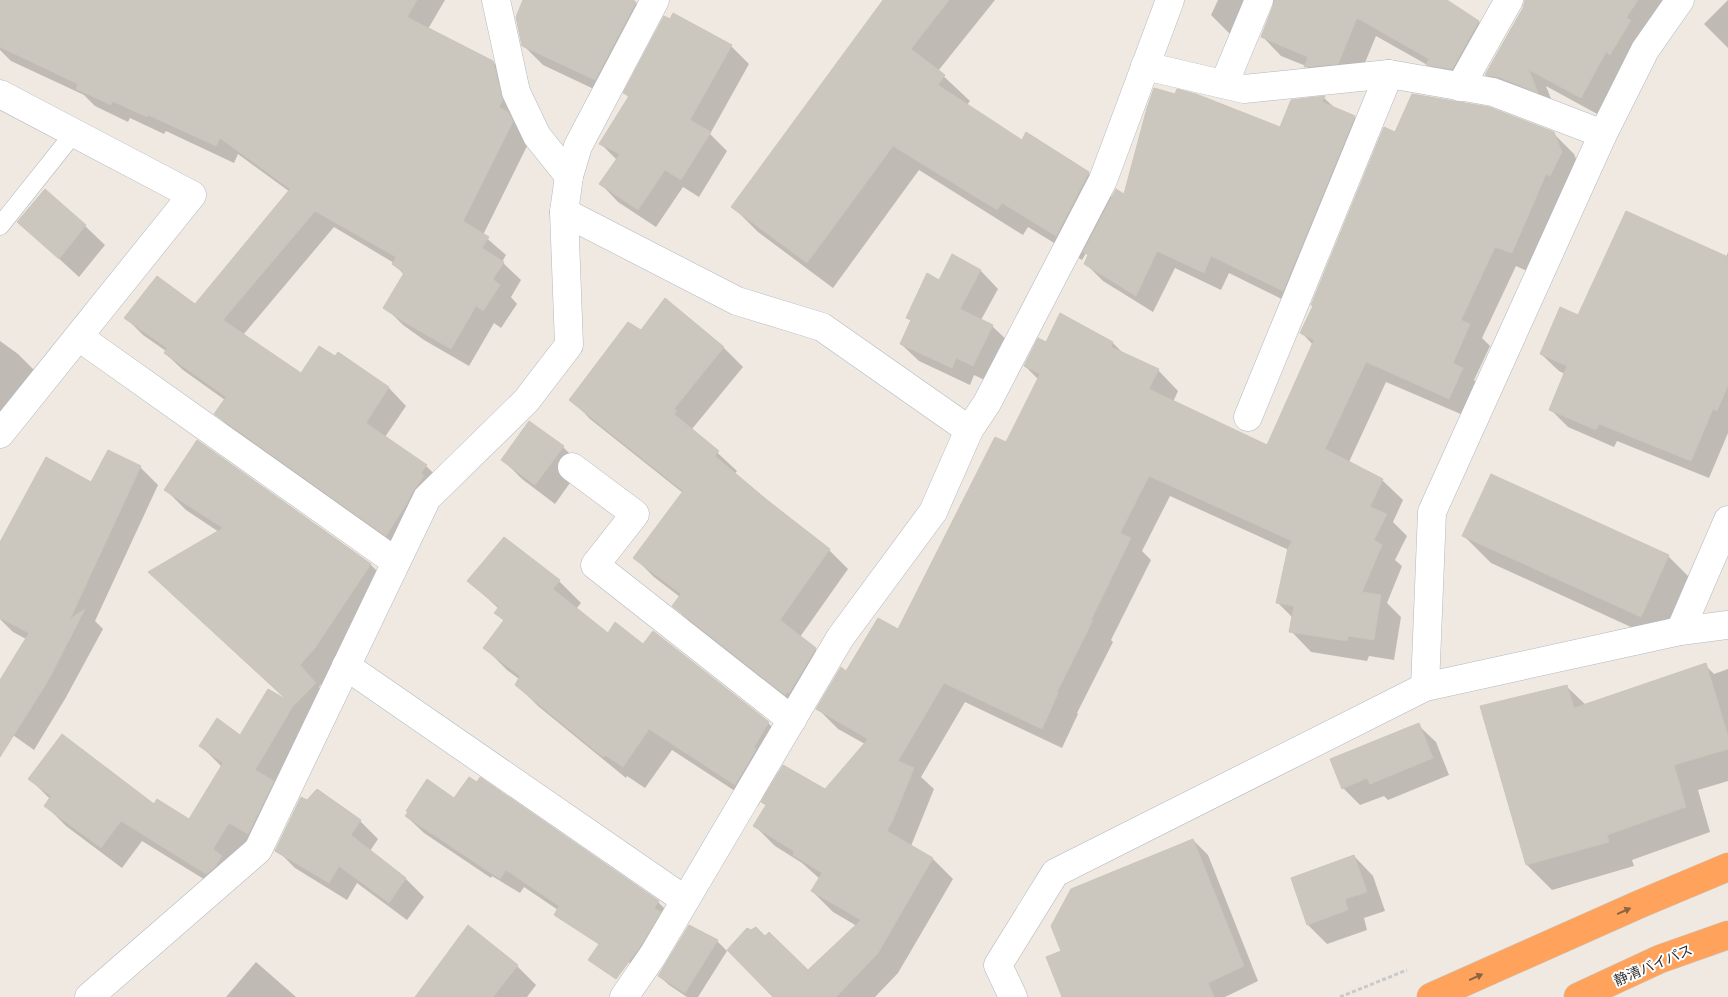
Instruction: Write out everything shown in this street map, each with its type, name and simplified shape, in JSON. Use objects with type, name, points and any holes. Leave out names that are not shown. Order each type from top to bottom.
[{"type":"highway","points":[[1431,997],[1728,867]]},
{"type":"highway","name":"静清バイパス","points":[[1578,997],[1660,959],[1728,935]]},
{"type":"street","points":[[496,0],[516,92],[537,136],[569,176]]},
{"type":"street","points":[[89,997],[258,850],[427,498],[526,401],[569,345],[564,212],[569,176],[578,146],[655,0]]},
{"type":"street","points":[[624,997],[653,955],[840,638],[933,512],[969,430],[986,404],[1103,180],[1170,0]]},
{"type":"street","points":[[1224,84],[1259,0]]},
{"type":"street","points":[[1460,87],[1509,0]]},
{"type":"street","points":[[1426,687],[1432,512],[1603,134],[1645,50],[1680,0]]},
{"type":"street","points":[[1145,66],[1244,89],[1389,74],[1493,92],[1603,134]]},
{"type":"street","points":[[1248,417],[1389,74]]},
{"type":"street","points":[[0,94],[192,195],[0,434]]},
{"type":"street","points":[[564,212],[737,301],[822,327],[969,430]]},
{"type":"street","points":[[79,337],[396,562]]},
{"type":"street","points":[[572,467],[636,514],[596,565],[792,720]]},
{"type":"street","points":[[1680,631],[1728,520]]},
{"type":"street","points":[[1012,997],[998,965],[1055,873],[1426,687],[1680,631],[1728,625]]},
{"type":"street","points":[[346,666],[685,900]]},
{"type":"lane","points":[[0,226],[74,133]]},
{"type":"path","points":[[1340,997],[1410,969]]},
{"type":"building","points":[[0,0],[417,0],[407,17],[493,61],[503,100],[499,107],[508,112],[513,121],[463,221],[489,237],[482,248],[504,262],[493,279],[500,285],[483,311],[476,306],[451,349],[383,308],[404,273],[392,264],[396,257],[315,211],[223,320],[301,373],[319,346],[335,356],[338,352],[389,387],[366,423],[427,465],[421,473],[424,476],[386,536],[214,414],[226,397],[164,353],[167,348],[124,318],[157,276],[195,304],[290,189],[220,138],[216,146],[148,115],[147,117],[112,101],[111,105],[76,89],[78,84],[0,47]]},
{"type":"building","points":[[523,0],[633,0],[636,2],[595,80],[522,46],[516,17]]},
{"type":"building","points":[[883,0],[949,0],[911,49],[945,75],[938,85],[1022,140],[1026,132],[1089,172],[1056,236],[1002,203],[997,210],[893,146],[807,263],[731,207]]},
{"type":"building","points":[[1274,0],[1447,0],[1479,21],[1452,69],[1426,65],[1429,59],[1357,18],[1338,64],[1304,67],[1308,57],[1261,37]]},
{"type":"building","points":[[1525,0],[1638,0],[1626,18],[1631,20],[1610,55],[1606,52],[1581,98],[1529,70],[1538,93],[1499,77],[1485,75],[1523,8]]},
{"type":"building","points":[[673,13],[732,45],[690,120],[711,132],[681,180],[665,170],[638,210],[599,184],[620,154],[599,144],[629,96],[623,93],[664,16],[670,19]]},
{"type":"building","points":[[1154,88],[1175,94],[1177,89],[1196,94],[1280,127],[1291,100],[1325,96],[1322,102],[1355,116],[1283,291],[1211,256],[1204,273],[1157,251],[1136,296],[1084,264],[1088,255],[1083,252],[1116,189],[1124,194]]},
{"type":"building","points":[[1412,94],[1489,107],[1554,132],[1562,152],[1550,176],[1546,174],[1512,253],[1495,247],[1461,320],[1470,324],[1453,363],[1463,368],[1449,399],[1366,362],[1325,449],[1383,479],[1370,507],[1387,514],[1374,540],[1382,545],[1362,592],[1381,595],[1374,640],[1348,636],[1347,641],[1289,632],[1294,606],[1276,603],[1288,548],[1292,541],[1149,476],[1120,533],[1131,538],[1057,692],[1042,729],[944,683],[898,761],[914,768],[887,831],[933,858],[878,953],[836,997],[773,997],[727,950],[747,928],[751,930],[756,927],[765,936],[769,932],[808,970],[861,920],[811,891],[822,873],[793,855],[794,851],[753,826],[766,805],[761,802],[783,765],[825,789],[868,739],[816,709],[841,667],[846,671],[878,618],[898,629],[995,437],[1006,442],[1040,374],[1024,366],[1038,338],[1046,342],[1060,313],[1113,342],[1111,347],[1159,369],[1149,389],[1267,445],[1314,340],[1300,333],[1313,306],[1311,305],[1384,127],[1395,132]]},
{"type":"building","points":[[45,189],[86,225],[59,259],[17,222]]},
{"type":"building","points":[[1626,211],[1728,257],[1728,385],[1717,411],[1713,409],[1691,461],[1599,424],[1596,430],[1549,410],[1567,366],[1540,354],[1560,307],[1578,315]]},
{"type":"building","points":[[952,254],[981,270],[960,309],[993,325],[973,366],[956,358],[952,368],[900,344],[911,320],[906,318],[927,273],[939,280]]},
{"type":"building","points":[[665,298],[724,347],[674,409],[677,411],[674,414],[719,451],[715,456],[767,500],[830,549],[780,620],[816,648],[789,693],[787,692],[785,695],[672,606],[681,594],[633,558],[683,491],[569,400],[628,322],[641,330]]},
{"type":"building","points":[[529,421],[564,446],[535,485],[501,460]]},
{"type":"building","points":[[197,440],[371,564],[315,648],[300,665],[316,683],[293,706],[255,770],[274,781],[248,834],[229,823],[213,849],[222,856],[214,868],[206,874],[121,821],[101,848],[44,806],[51,796],[28,779],[62,734],[154,804],[157,799],[189,819],[223,763],[199,746],[217,718],[240,735],[268,689],[287,700],[148,572],[223,528],[164,490]]},
{"type":"building","points":[[108,450],[141,466],[70,619],[85,609],[48,681],[0,757],[0,680],[29,633],[0,618],[0,542],[46,457],[91,482]]},
{"type":"building","points":[[1491,474],[1669,555],[1641,617],[1462,536]]},
{"type":"building","points":[[504,537],[560,580],[553,589],[608,633],[615,622],[643,644],[653,631],[769,722],[735,785],[649,729],[623,767],[605,755],[603,757],[515,685],[520,676],[483,648],[504,620],[494,613],[499,607],[467,581]]},
{"type":"building","points":[[1706,663],[1728,736],[1728,749],[1674,765],[1686,807],[1607,835],[1609,842],[1526,865],[1480,706],[1567,685],[1574,708]]},
{"type":"building","points":[[1419,723],[1433,758],[1370,784],[1367,778],[1342,789],[1330,759]]},
{"type":"building","points":[[469,777],[477,782],[480,777],[659,901],[654,908],[661,912],[640,947],[616,979],[588,960],[599,944],[554,915],[559,906],[506,870],[500,879],[405,816],[408,812],[406,811],[427,779],[454,798]]},
{"type":"building","points":[[317,789],[361,820],[351,835],[406,878],[389,903],[339,866],[329,883],[275,851],[301,797],[307,800]]},
{"type":"building","points":[[1193,839],[1244,966],[1208,983],[1214,997],[1062,997],[1046,957],[1061,951],[1051,926],[1071,889]]},
{"type":"building","points":[[1354,855],[1367,892],[1345,899],[1348,910],[1307,925],[1291,878]]},
{"type":"building","points":[[468,925],[518,965],[493,997],[415,997]]},
{"type":"building","points":[[689,925],[718,940],[685,993],[658,976]]}]
